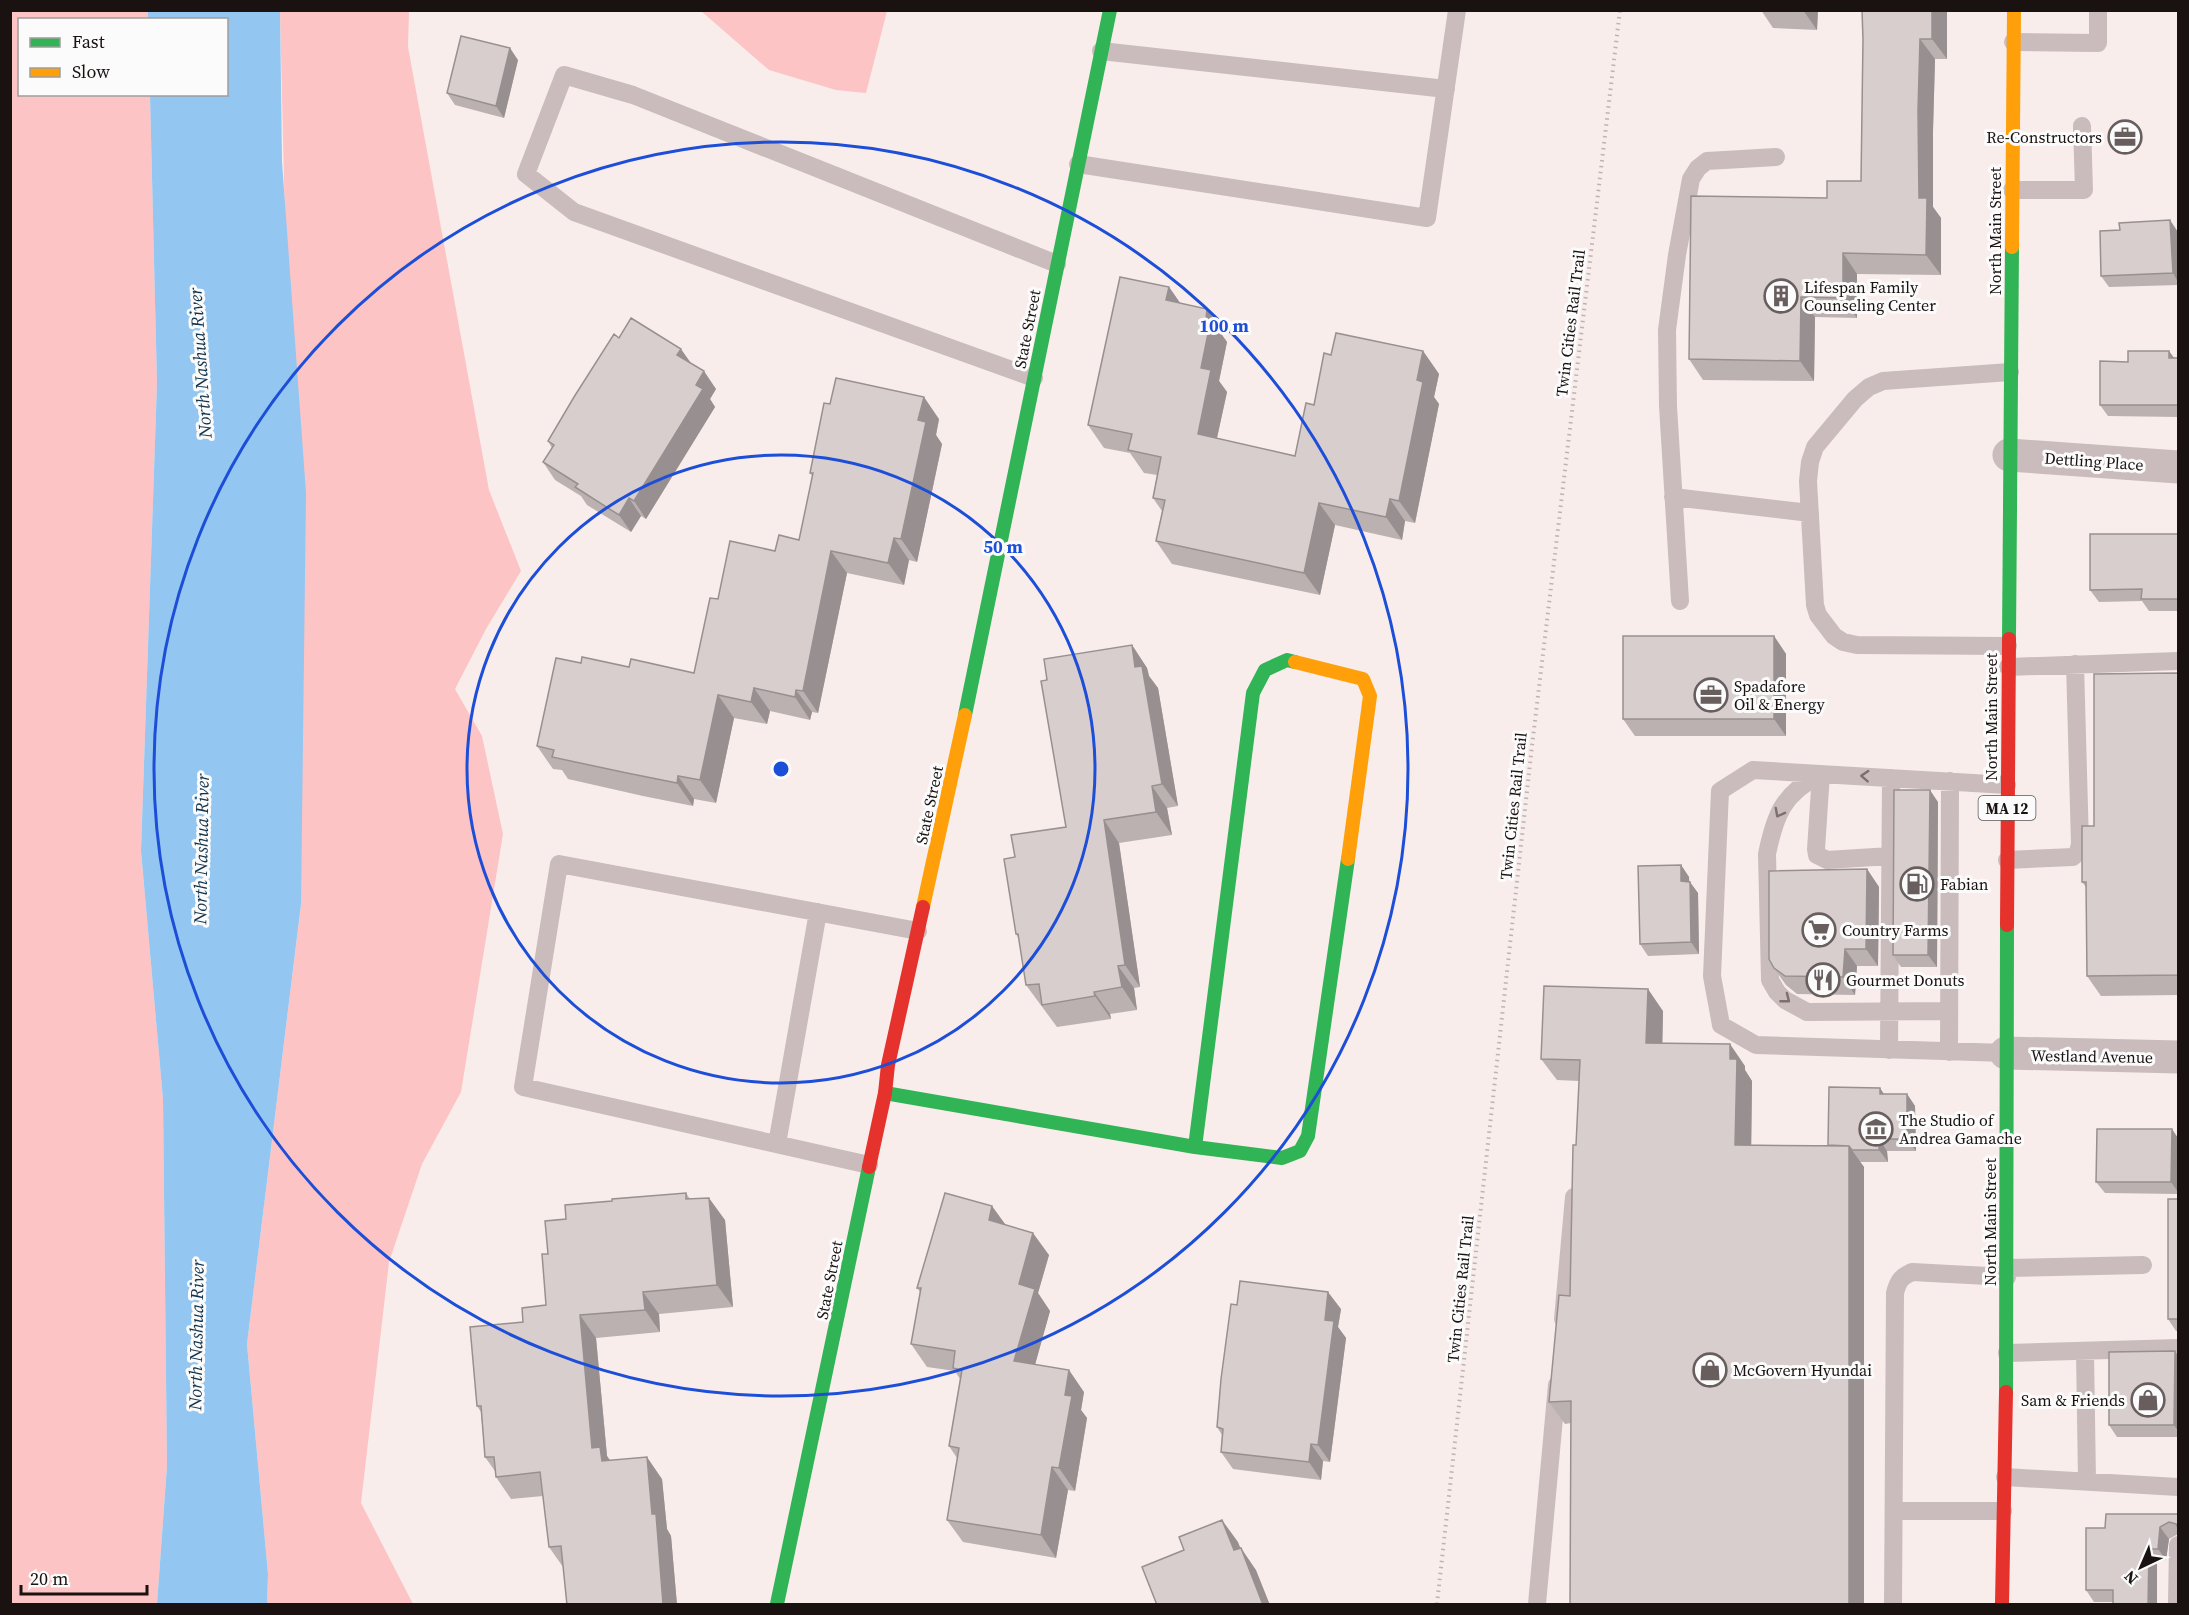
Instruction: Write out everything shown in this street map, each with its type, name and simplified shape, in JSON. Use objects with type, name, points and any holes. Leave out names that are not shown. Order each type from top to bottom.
[{"type":"main road","name":"State Street","points":[[777,1605],[885,1093],[888,1065],[951,783],[1110,10]]},
{"type":"main road","name":"North Main Street","points":[[2002,1605],[2007,1353],[2007,785],[2014,10]]},
{"type":"main road","points":[[885,1093],[1195,1147],[1282,1158],[1300,1151],[1308,1136],[1367,724],[1370,696],[1363,679],[1287,660],[1265,670],[1253,693],[1195,1147]]},
{"type":"street","name":"Dettling Place","points":[[2009,454],[2178,467]]},
{"type":"street","name":"Westland Avenue","points":[[2006,1053],[2178,1058]]},
{"type":"lane","points":[[1078,164],[1427,218],[1457,10]]},
{"type":"lane","points":[[2013,42],[2098,43],[2098,10]]},
{"type":"lane","points":[[1101,51],[1446,89]]},
{"type":"lane","points":[[1034,378],[574,212],[526,174],[564,75],[633,95],[1057,264]]},
{"type":"lane","points":[[2012,190],[2084,190],[2082,126]]},
{"type":"lane","points":[[1680,601],[1668,406],[1667,330],[1677,255],[1692,180],[1698,168],[1707,161],[1776,156]]},
{"type":"lane","points":[[2008,646],[1876,647],[1843,642],[1834,636],[1818,615],[1815,605],[1808,481],[1810,462],[1815,447],[1869,387],[1883,381],[2010,372]]},
{"type":"lane","points":[[1673,497],[1810,513]]},
{"type":"lane","points":[[2008,667],[2178,661]]},
{"type":"lane","points":[[2007,860],[2073,857],[2078,852],[2080,844],[2075,664]]},
{"type":"lane","points":[[2006,1053],[1755,1045],[1721,1025],[1712,976],[1720,791],[1753,770],[2007,785]]},
{"type":"lane","points":[[1821,774],[1817,855],[1827,860],[1890,856]]},
{"type":"lane","points":[[1821,774],[1801,784],[1787,800],[1776,816],[1771,834],[1767,854],[1770,980],[1785,1000],[1807,1012],[1949,1011]]},
{"type":"lane","points":[[1888,1050],[1891,778]]},
{"type":"lane","points":[[1949,1052],[1950,782]]},
{"type":"lane","points":[[869,1165],[523,1087],[559,864],[918,931]]},
{"type":"lane","points":[[777,1144],[818,912]]},
{"type":"lane","points":[[1561,1336],[1575,1184]]},
{"type":"lane","points":[[1893,1605],[1895,1293],[1898,1282],[1903,1276],[1912,1272],[2007,1273],[2143,1265]]},
{"type":"lane","points":[[2007,1353],[2178,1348]]},
{"type":"lane","points":[[2085,1351],[2087,1481]]},
{"type":"lane","points":[[1537,1605],[1558,1371]]},
{"type":"lane","points":[[2005,1477],[2178,1487]]},
{"type":"lane","points":[[1894,1511],[2003,1511]]},
{"type":"lane","points":[[2177,1605],[2178,1545]]},
{"type":"path","name":"Twin Cities Rail Trail","points":[[1437,1605],[1533,734],[1620,10]]},
{"type":"shaded area","points":[[11,11],[148,11],[148,18],[18,18],[18,96],[150,96],[157,383],[141,851],[163,1099],[167,1466],[157,1604],[11,1604]]},
{"type":"shaded area","points":[[280,11],[409,11],[408,47],[489,490],[521,571],[486,629],[455,689],[482,736],[503,834],[461,1092],[422,1164],[389,1262],[361,1503],[413,1604],[267,1604],[268,1574],[247,1344],[301,904]]},
{"type":"shaded area","points":[[701,11],[887,11],[866,93],[836,90],[769,70]]},
{"type":"water","name":"North Nashua River","points":[[148,11],[280,11],[282,162],[306,493],[301,904],[247,1344],[268,1574],[267,1604],[157,1604],[167,1466],[163,1099],[141,851],[157,383],[150,96],[228,96],[228,18],[148,18]]},
{"type":"building","points":[[1862,10],[1932,10],[1932,39],[1920,39],[1918,111],[1919,198],[1927,198],[1926,255],[1843,253],[1843,298],[1801,297],[1800,361],[1689,359],[1691,196],[1827,198],[1827,181],[1861,181]]},
{"type":"building","points":[[461,36],[510,48],[496,106],[447,93]]},
{"type":"building","points":[[2170,220],[2173,273],[2101,276],[2100,231],[2120,230],[2119,223]]},
{"type":"building","points":[[1120,277],[1169,287],[1166,300],[1207,309],[1206,318],[1211,319],[1201,368],[1211,370],[1198,434],[1295,456],[1306,403],[1314,405],[1324,353],[1331,355],[1336,333],[1423,351],[1417,380],[1423,382],[1399,501],[1390,499],[1386,517],[1319,503],[1304,573],[1156,541],[1165,500],[1153,498],[1161,457],[1128,450],[1132,434],[1088,425]]},
{"type":"building","points":[[631,318],[681,349],[677,355],[704,371],[696,385],[703,389],[634,501],[629,498],[619,515],[575,487],[578,484],[543,462],[554,445],[548,441],[574,397],[614,334],[619,338]]},
{"type":"building","points":[[2128,351],[2169,351],[2169,358],[2178,358],[2178,405],[2100,405],[2100,361],[2128,362]]},
{"type":"building","points":[[836,378],[924,397],[918,420],[926,422],[901,539],[894,538],[888,563],[831,551],[803,691],[796,690],[795,697],[754,688],[751,702],[718,695],[700,780],[678,776],[677,783],[627,773],[552,757],[554,750],[537,746],[556,658],[581,663],[582,657],[629,667],[631,659],[694,673],[710,598],[718,599],[730,541],[775,551],[779,535],[799,540],[824,403],[830,404]]},
{"type":"building","points":[[2090,534],[2178,534],[2178,599],[2141,599],[2142,589],[2090,590]]},
{"type":"building","name":"Spadafore Oil & Energy","points":[[1623,636],[1774,636],[1774,719],[1623,719]]},
{"type":"building","points":[[1132,645],[1135,667],[1142,666],[1162,784],[1152,786],[1156,812],[1104,820],[1125,965],[1118,966],[1122,987],[1094,992],[1095,996],[1042,1005],[1039,984],[1026,985],[1004,859],[1015,857],[1011,835],[1066,827],[1041,681],[1047,680],[1044,659]]},
{"type":"building","points":[[2178,673],[2178,975],[2087,976],[2086,882],[2082,882],[2082,826],[2094,826],[2094,674]]},
{"type":"building","name":"Fabian","points":[[1894,790],[1930,790],[1928,955],[1893,955]]},
{"type":"building","points":[[1681,865],[1681,881],[1690,882],[1691,942],[1640,944],[1638,866]]},
{"type":"building","name":"Country Farms","points":[[1867,869],[1866,949],[1845,949],[1843,977],[1785,976],[1774,968],[1769,959],[1769,871]]},
{"type":"building","name":"McGovern Hyundai","points":[[1544,986],[1648,989],[1646,1043],[1730,1044],[1730,1059],[1737,1059],[1735,1145],[1849,1146],[1849,1605],[1570,1605],[1571,1401],[1549,1402],[1559,1295],[1570,1296],[1573,1145],[1576,1145],[1580,1060],[1541,1059]]},
{"type":"building","name":"The Studio of Andrea Gamache","points":[[1829,1087],[1880,1088],[1880,1094],[1907,1094],[1907,1139],[1879,1139],[1879,1150],[1852,1150],[1849,1146],[1828,1145]]},
{"type":"building","points":[[2097,1129],[2172,1129],[2171,1182],[2096,1182]]},
{"type":"building","points":[[686,1193],[686,1199],[709,1198],[717,1285],[643,1292],[645,1310],[580,1315],[592,1448],[600,1447],[602,1461],[647,1457],[652,1514],[656,1514],[663,1604],[567,1605],[561,1546],[549,1547],[540,1472],[496,1477],[494,1457],[485,1457],[481,1406],[477,1406],[470,1327],[523,1322],[522,1308],[546,1305],[542,1254],[548,1254],[545,1221],[566,1219],[565,1205]]},
{"type":"building","points":[[945,1193],[992,1206],[989,1220],[1033,1233],[1019,1284],[1035,1289],[1014,1361],[1069,1370],[1065,1395],[1072,1396],[1059,1468],[1052,1467],[1041,1535],[947,1520],[959,1448],[949,1446],[962,1370],[953,1368],[955,1351],[911,1344],[921,1288],[917,1288]]},
{"type":"building","points":[[2168,1199],[2178,1199],[2178,1319],[2168,1319]]},
{"type":"building","points":[[1240,1281],[1328,1292],[1325,1320],[1334,1321],[1318,1445],[1311,1444],[1309,1462],[1221,1452],[1223,1429],[1217,1427],[1221,1379],[1231,1304],[1237,1305]]},
{"type":"building","name":"Sam & Friends","points":[[2175,1351],[2174,1425],[2109,1425],[2109,1352]]},
{"type":"building","points":[[2106,1514],[2178,1514],[2178,1528],[2176,1524],[2169,1522],[2160,1527],[2158,1549],[2149,1549],[2148,1605],[2113,1605],[2113,1590],[2086,1590],[2086,1528],[2105,1528]]},
{"type":"building","points":[[1222,1520],[1234,1550],[1241,1548],[1263,1605],[1157,1605],[1142,1567],[1184,1550],[1179,1537]]},
{"type":"traffic: fast","points":[[965,715],[1110,10]]},
{"type":"traffic: fast","points":[[2009,639],[2012,247]]},
{"type":"traffic: fast","points":[[885,1093],[1195,1147],[1253,693],[1265,670],[1287,660],[1295,662]]},
{"type":"traffic: fast","points":[[1195,1147],[1282,1158],[1300,1151],[1308,1136],[1348,859]]},
{"type":"traffic: fast","points":[[2006,1392],[2007,925]]},
{"type":"traffic: fast","points":[[777,1604],[869,1167]]},
{"type":"traffic: slow","points":[[2012,247],[2014,10]]},
{"type":"traffic: slow","points":[[1295,662],[1363,679],[1370,696],[1348,859]]},
{"type":"traffic: slow","points":[[923,907],[965,715]]},
{"type":"traffic: jam","points":[[2007,925],[2009,639]]},
{"type":"traffic: jam","points":[[869,1167],[885,1093],[888,1065],[923,907]]},
{"type":"traffic: jam","points":[[2002,1604],[2006,1392]]},
{"type":"place","name":"Re-Constructors","points":[[2125,137]]},
{"type":"place","name":"Lifespan Family Counseling Center","points":[[1781,296]]},
{"type":"place","name":"Spadafore Oil & Energy","points":[[1711,695]]},
{"type":"place","name":"Fabian","points":[[1917,884]]},
{"type":"place","name":"Country Farms","points":[[1819,930]]},
{"type":"place","name":"Gourmet Donuts","points":[[1823,980]]},
{"type":"place","name":"The Studio of Andrea Gamache","points":[[1876,1129]]},
{"type":"place","name":"McGovern Hyundai","points":[[1710,1370]]},
{"type":"place","name":"Sam & Friends","points":[[2148,1400]]}]
